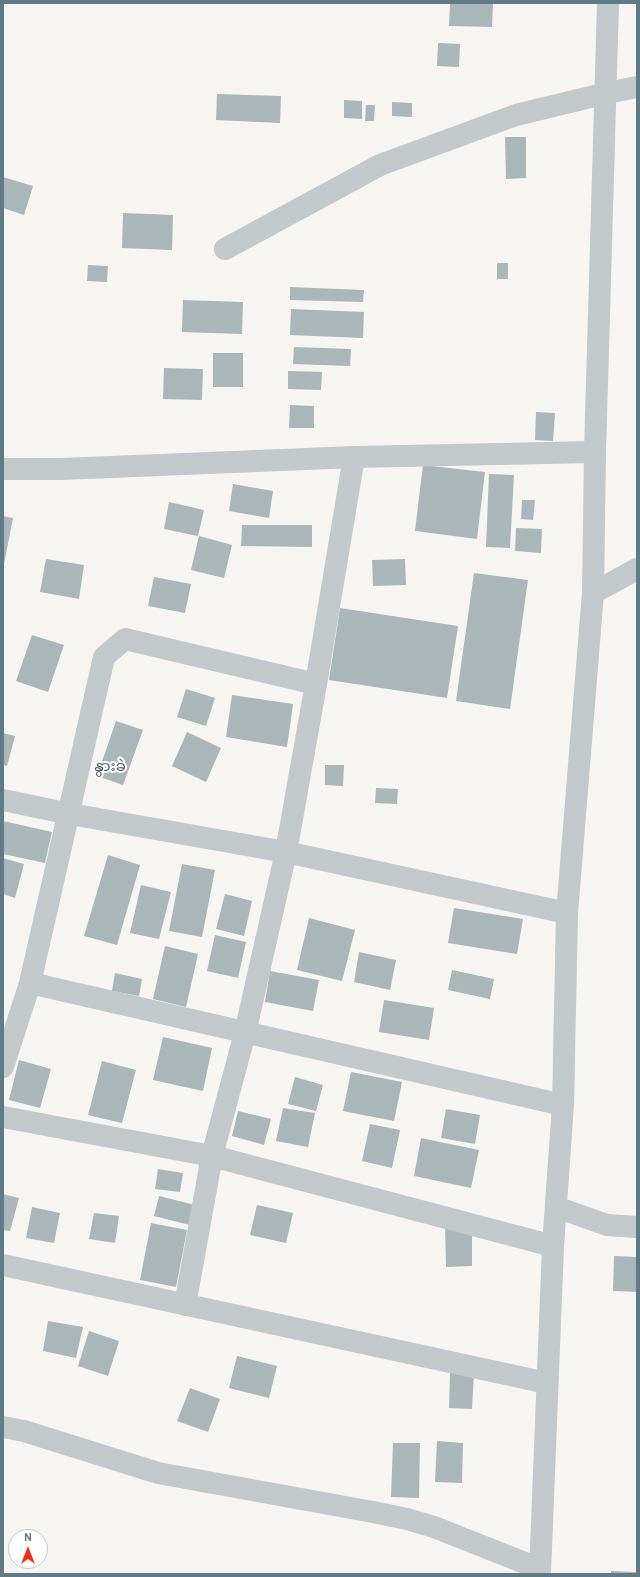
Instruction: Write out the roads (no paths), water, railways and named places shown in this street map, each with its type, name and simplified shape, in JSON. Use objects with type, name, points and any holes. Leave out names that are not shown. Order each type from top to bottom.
[{"type":"street","points":[[3,1427],[24,1431],[158,1473],[373,1512],[434,1527],[540,1572],[553,1246],[563,1105],[566,913],[593,593],[595,452],[604,133],[607,93],[608,3]]},
{"type":"street","points":[[225,249],[380,165],[516,115],[637,87]]},
{"type":"street","points":[[3,469],[62,469],[354,457],[595,452]]},
{"type":"street","points":[[185,1305],[212,1156],[245,1033],[286,852],[354,457]]},
{"type":"street","points":[[593,593],[637,569]]},
{"type":"street","points":[[3,1067],[30,983],[70,814],[104,657],[125,639],[316,684]]},
{"type":"street","points":[[3,800],[70,814],[286,852],[566,913]]},
{"type":"street","points":[[30,983],[563,1105]]},
{"type":"street","points":[[3,1117],[212,1156],[553,1246]]},
{"type":"street","points":[[556,1207],[607,1224],[637,1227]]},
{"type":"street","points":[[3,1265],[547,1383]]},
{"type":"district","name":"နွားခဲ","points":[[110,768]]}]
